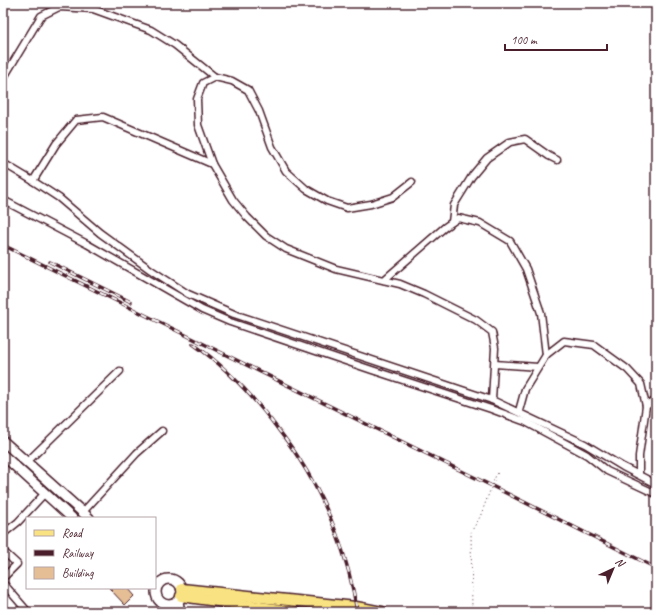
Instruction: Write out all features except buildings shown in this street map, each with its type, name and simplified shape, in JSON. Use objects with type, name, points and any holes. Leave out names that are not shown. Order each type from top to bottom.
[{"type":"main road","points":[[3,441],[86,515]]},
{"type":"main road","points":[[3,455],[71,517]]},
{"type":"main road","points":[[156,596],[157,579],[173,579],[178,583],[180,612]]},
{"type":"main road","points":[[149,589],[156,596],[163,608],[170,605],[180,595],[356,607],[382,612]]},
{"type":"main road","points":[[180,595],[294,612]]},
{"type":"street","points":[[78,8],[84,3]]},
{"type":"street","points":[[3,79],[41,16],[59,7],[93,9],[151,30],[175,45],[215,77],[232,81],[248,90],[259,111],[272,147],[286,172],[306,189],[327,201],[347,208],[371,204],[393,196],[412,182]]},
{"type":"street","points":[[215,77],[203,83],[197,99],[198,125],[212,164],[233,200],[247,217],[266,236],[286,249],[336,269],[400,284],[450,306],[476,320],[492,332],[495,348],[492,400]]},
{"type":"street","points":[[33,181],[56,144],[76,120],[103,117],[212,164]]},
{"type":"street","points":[[452,222],[454,205],[472,176],[487,158],[510,142],[525,140],[557,160]]},
{"type":"street","points":[[3,164],[59,198],[100,233],[151,270],[188,294],[234,314],[492,400],[585,444],[623,467],[656,484]]},
{"type":"street","points":[[3,200],[87,244],[202,310],[230,322],[526,422],[587,455],[607,471],[656,494]]},
{"type":"street","points":[[384,280],[414,255],[424,244],[458,218],[480,223],[510,241],[526,269],[540,313],[546,355]]},
{"type":"street","points":[[519,412],[525,389],[546,355],[564,341],[594,345],[627,369],[642,384],[646,406],[639,456],[639,474]]},
{"type":"street","points":[[495,364],[538,367]]},
{"type":"street","points":[[27,462],[120,372]]},
{"type":"street","points":[[646,406],[656,400]]},
{"type":"street","points":[[86,515],[137,453],[162,431]]},
{"type":"street","points":[[3,534],[18,522],[45,493]]},
{"type":"street","points":[[3,551],[17,564],[3,578]]},
{"type":"street","points":[[3,583],[28,612]]},
{"type":"path","points":[[471,612],[471,532],[480,517],[498,473]]},
{"type":"railway","points":[[3,245],[656,568]]},
{"type":"railway","points":[[50,262],[131,302]]},
{"type":"railway","points":[[193,344],[235,379],[271,420],[295,452],[319,493],[336,532],[349,571],[357,612]]}]
